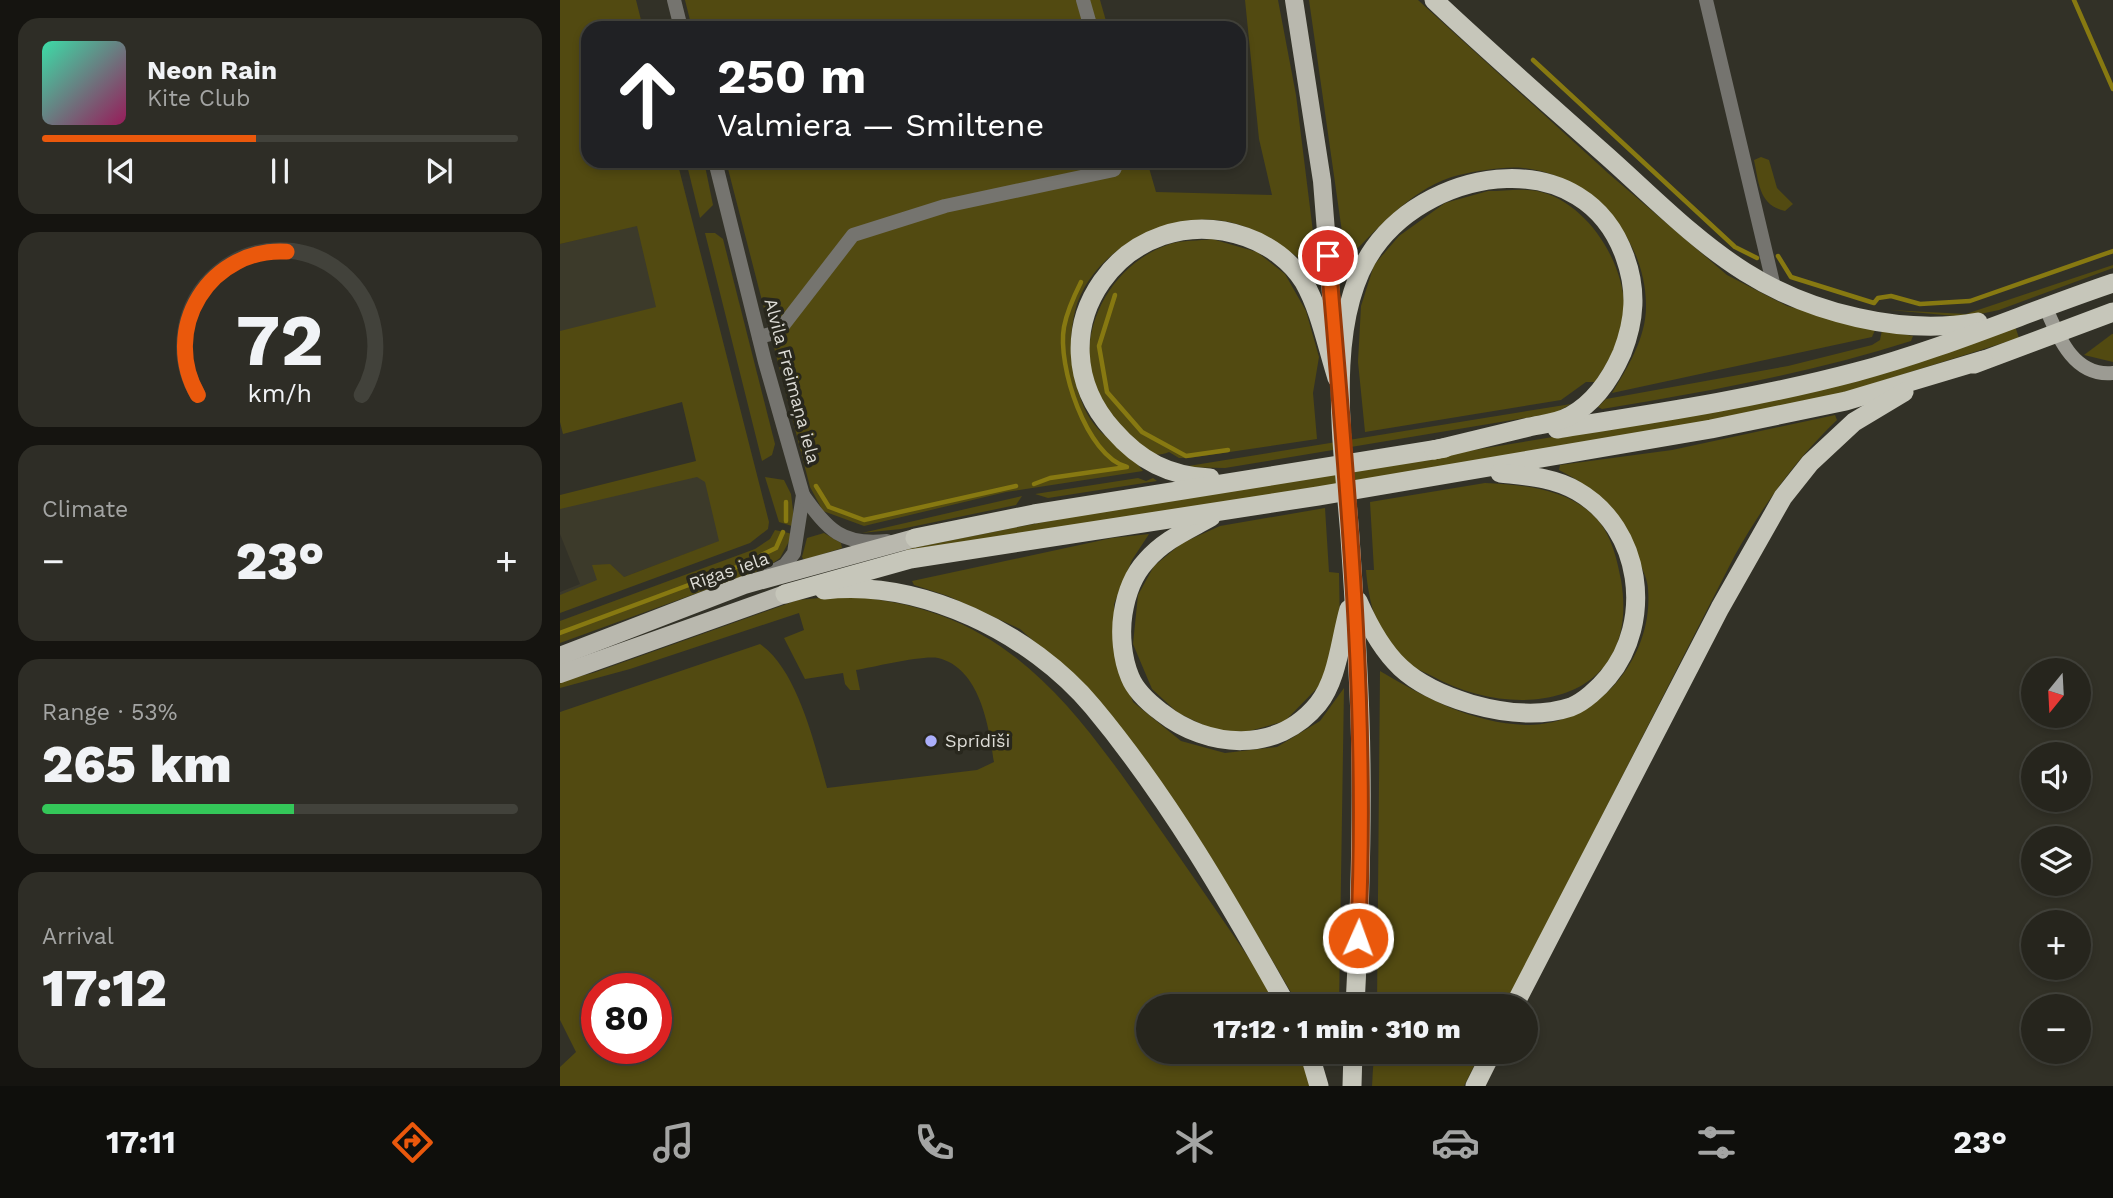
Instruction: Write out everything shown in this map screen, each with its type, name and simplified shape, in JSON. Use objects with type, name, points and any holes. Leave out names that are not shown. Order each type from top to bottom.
[{"type":"highway","points":[[1434,0],[1696,235],[1746,273],[1774,288],[1853,315],[1905,325],[1958,326],[2040,308]]},
{"type":"highway","points":[[1356,994],[1359,915],[1360,722],[1354,591],[1339,390],[1350,303],[1359,273],[1376,244],[1407,215],[1458,187],[1506,178],[1546,182],[1583,201],[1613,231],[1630,270],[1633,312],[1629,334],[1614,370],[1593,398],[1563,420],[1434,450]]},
{"type":"highway","points":[[1308,471],[1186,477],[1164,471],[1145,460],[1104,421],[1088,392],[1080,353],[1084,313],[1104,276],[1119,260],[1144,244],[1160,236],[1196,229],[1235,233],[1273,250],[1303,281],[1339,390]]},
{"type":"highway","points":[[915,538],[1034,514],[1308,471],[1791,388],[1934,347],[2113,283]]},
{"type":"highway","points":[[1520,994],[1720,608],[1783,497],[1810,463],[1854,422],[1911,387],[2113,312]]},
{"type":"highway","points":[[785,594],[910,559],[1475,471],[1711,429],[1833,404],[1983,360]]},
{"type":"highway","points":[[1354,591],[1373,635],[1388,657],[1401,671],[1449,697],[1493,710],[1533,714],[1573,706],[1600,687],[1620,663],[1630,642],[1636,594],[1633,571],[1615,529],[1599,508],[1577,491],[1546,478],[1475,471]]},
{"type":"highway","points":[[1225,509],[1160,546],[1140,568],[1125,603],[1122,640],[1130,678],[1145,700],[1170,719],[1197,734],[1224,741],[1276,735],[1302,720],[1331,684],[1354,591]]},
{"type":"highway","points":[[785,594],[850,588],[903,593],[960,611],[1016,642],[1053,668],[1092,706],[1154,791],[1223,894],[1280,994]]},
{"type":"highway","points":[[1313,1064],[1319,1086]]},
{"type":"highway","points":[[1352,1086],[1353,1064]]},
{"type":"highway","points":[[1475,1086],[1486,1064]]},
{"type":"main road","points":[[1294,0],[1322,181],[1339,390]]},
{"type":"main road","points":[[2040,308],[2078,363],[2091,371],[2113,373]]},
{"type":"main road","name":"Rīgas iela","points":[[560,656],[744,585],[915,538]]},
{"type":"main road","points":[[560,674],[785,594]]},
{"type":"street","points":[[674,0],[679,21]]},
{"type":"street","points":[[1083,0],[1089,21]]},
{"type":"street","points":[[1706,0],[1774,288]]},
{"type":"street","name":"Alvila Freimaņa iela","points":[[717,168],[759,337],[803,495],[794,553],[785,565],[744,585]]},
{"type":"street","points":[[759,337],[778,332],[853,235],[945,206],[1115,168]]},
{"type":"street","points":[[803,495],[835,534],[875,542],[915,538]]},
{"type":"shaded area","points":[[560,0],[636,0],[641,21],[581,21],[581,168],[679,168],[769,522],[768,529],[750,543],[560,613],[560,595],[597,580],[592,565],[610,564],[624,577],[719,541],[705,482],[697,477],[560,509],[560,495],[696,461],[682,402],[563,434],[560,422],[560,331],[656,307],[637,226],[560,244]]},
{"type":"shaded area","points":[[685,0],[1100,0],[1106,21],[690,21]]},
{"type":"shaded area","points":[[1245,0],[1278,0],[1296,95],[1318,272],[1258,232],[1231,222],[1194,220],[1150,231],[1111,256],[1095,272],[1083,290],[1075,311],[1071,344],[1075,378],[1081,400],[1094,424],[1143,471],[1006,492],[864,526],[823,511],[810,487],[728,168],[1149,168],[1156,192],[1272,195],[1259,139]]},
{"type":"shaded area","points":[[1309,0],[1418,0],[1609,174],[1727,275],[1787,306],[1875,330],[1872,337],[1612,393],[1635,351],[1643,328],[1646,304],[1636,255],[1625,233],[1592,196],[1548,173],[1523,168],[1466,173],[1442,180],[1412,198],[1346,260]]},
{"type":"shaded area","points":[[1761,157],[1769,160],[1777,188],[1793,204],[1785,211],[1765,199],[1754,160]]},
{"type":"shaded area","points":[[688,168],[705,168],[713,205],[700,218]]},
{"type":"shaded area","points":[[1488,191],[1537,191],[1556,197],[1588,222],[1602,240],[1620,278],[1624,318],[1613,351],[1595,382],[1586,382],[1561,400],[1365,432],[1358,362],[1361,306],[1374,265],[1399,236],[1445,203]]},
{"type":"shaded area","points":[[650,222],[693,392],[560,412],[560,244]]},
{"type":"shaded area","points":[[705,233],[715,233],[723,239],[775,444],[772,455],[762,461]]},
{"type":"shaded area","points":[[1212,239],[1257,252],[1285,274],[1306,311],[1319,357],[1313,393],[1317,439],[1189,458],[1179,458],[1169,452],[1148,453],[1107,411],[1099,399],[1091,376],[1089,352],[1092,329],[1100,306],[1113,286],[1129,268],[1148,254],[1170,244]]},
{"type":"shaded area","points":[[2113,265],[2113,268],[1999,310],[1966,317],[1890,310],[1966,314]]},
{"type":"shaded area","points":[[2015,326],[2019,338],[1824,399],[1565,448],[905,552],[907,549],[1084,514],[1565,435]]},
{"type":"shaded area","points":[[1882,330],[1913,336],[1911,341],[1758,381],[1602,409],[1598,407],[1606,399],[1788,366],[1872,345],[1880,340]]},
{"type":"shaded area","points":[[2112,334],[2113,362],[2084,355]]},
{"type":"shaded area","points":[[1571,404],[1555,413],[1225,468],[1182,467]]},
{"type":"shaded area","points":[[1835,415],[1837,420],[1781,483],[1735,555],[1511,994],[1377,994],[1380,671],[1451,708],[1508,724],[1553,722],[1577,713],[1598,700],[1631,662],[1642,639],[1648,589],[1634,548],[1619,520],[1587,487],[1559,470],[1560,465],[1672,450]]},
{"type":"shaded area","points":[[710,467],[731,537],[560,601],[560,592],[580,584],[560,534],[560,505]]},
{"type":"shaded area","points":[[765,477],[784,480],[791,494],[795,527],[779,522]]},
{"type":"shaded area","points":[[1138,478],[1146,481],[1153,478],[1157,481],[1048,498],[1035,494]]},
{"type":"shaded area","points":[[1485,483],[1529,487],[1571,500],[1584,507],[1601,523],[1612,547],[1621,580],[1622,622],[1612,654],[1593,678],[1567,692],[1535,699],[1501,699],[1466,691],[1404,661],[1387,643],[1381,632],[1369,594],[1366,570],[1374,570],[1370,502]]},
{"type":"shaded area","points":[[1022,496],[1016,505],[901,529],[862,533]]},
{"type":"shaded area","points":[[1325,508],[1329,572],[1339,573],[1340,628],[1325,680],[1285,721],[1246,732],[1214,730],[1178,713],[1152,689],[1133,644],[1138,595],[1154,566],[1182,543],[1220,526]]},
{"type":"shaded area","points":[[775,530],[793,534],[780,558],[766,568],[560,643],[560,621],[755,549],[770,539]]},
{"type":"shaded area","points":[[824,533],[841,543],[842,548],[804,560],[802,557],[807,538]]},
{"type":"shaded area","points":[[1149,534],[1132,560],[1114,604],[1115,649],[1133,702],[1181,741],[1225,753],[1277,747],[1320,721],[1344,688],[1339,994],[1292,994],[1262,943],[1089,690],[1020,629],[948,596],[914,585],[912,581],[1112,538]]},
{"type":"shaded area","points":[[841,596],[896,603],[944,617],[985,637],[1022,663],[1056,694],[1087,730],[1148,812],[1271,994],[1136,994],[1136,1064],[1305,1064],[1314,1086],[560,1086],[560,1067],[576,1052],[560,1020],[560,712],[760,644],[773,656],[795,690],[811,731],[827,788],[977,770],[994,762],[980,700],[964,673],[952,664],[931,658],[856,670],[860,690],[850,690],[845,684],[843,673],[805,679],[784,638],[804,630],[799,613],[630,669],[560,688],[560,681],[593,673],[798,600]]},
{"type":"shaded area","points":[[1373,1064],[1475,1064],[1464,1086],[1372,1086]]},
{"type":"waterway","points":[[2074,0],[2113,89]]},
{"type":"waterway","points":[[1533,60],[1735,247],[1757,258]]},
{"type":"waterway","points":[[1778,256],[1791,277],[1874,303],[1878,298],[1891,296],[1920,304],[1970,301],[2113,251]]},
{"type":"waterway","points":[[1034,484],[1050,478],[1127,467],[1112,459],[1099,446],[1087,428],[1070,385],[1065,363],[1064,327],[1081,282]]},
{"type":"waterway","points":[[1115,295],[1099,346],[1107,392],[1142,432],[1186,456],[1228,450]]},
{"type":"waterway","points":[[816,486],[829,507],[864,520],[1016,486]]},
{"type":"waterway","points":[[786,502],[786,521]]},
{"type":"waterway","points":[[560,633],[737,567],[776,548],[783,532]]},
{"type":"place","name":"Sprīdīši","points":[[931,741]]},
{"type":"route","points":[[1328,256],[1354,591],[1360,722],[1358,938]]}]
